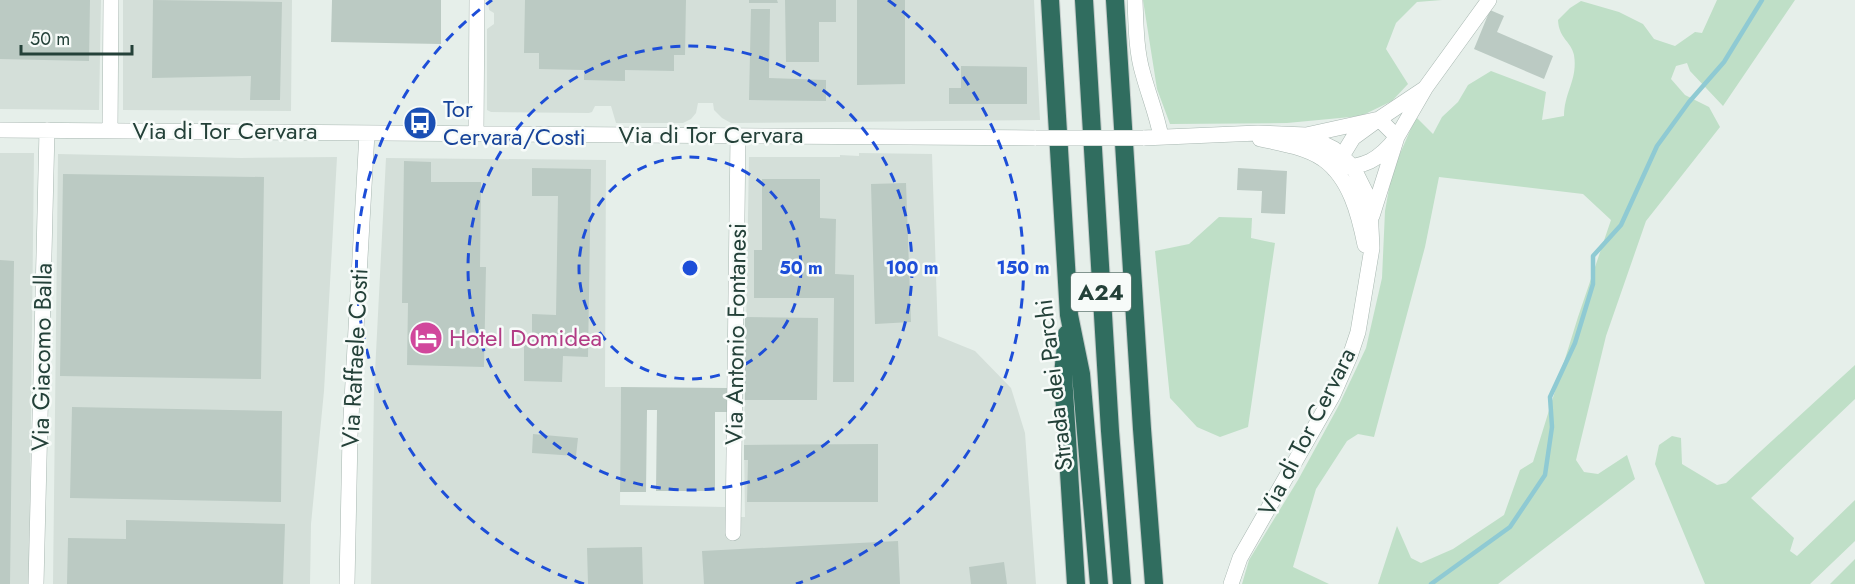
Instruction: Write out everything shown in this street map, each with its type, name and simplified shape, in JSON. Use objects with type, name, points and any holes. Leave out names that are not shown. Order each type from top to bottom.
[{"type":"highway","name":"Strada dei Parchi","points":[[1050,0],[1069,315],[1081,374],[1099,584]]},
{"type":"highway","name":"Strada dei Parchi","points":[[1084,0],[1110,431],[1122,584]]},
{"type":"highway","points":[[1115,0],[1154,584]]},
{"type":"highway","points":[[1069,315],[1063,375],[1076,584]]},
{"type":"street","points":[[110,131],[111,0]]},
{"type":"street","points":[[476,133],[477,0]]},
{"type":"street","points":[[1134,0],[1138,53],[1157,114],[1161,137]]},
{"type":"street","points":[[1334,169],[1353,167],[1384,154],[1397,137],[1426,87],[1489,0]]},
{"type":"street","points":[[1334,169],[1353,138],[1426,87]]},
{"type":"street","points":[[1306,135],[1379,119]]},
{"type":"street","points":[[1379,119],[1397,137]]},
{"type":"street","name":"Via di Tor Cervara","points":[[0,130],[1036,138],[1143,138],[1281,132],[1306,135],[1342,155],[1353,167],[1365,191],[1371,219],[1372,248],[1358,332],[1341,379],[1240,558],[1231,584]]},
{"type":"street","name":"Via Giacomo Balla","points":[[36,584],[47,130]]},
{"type":"street","name":"Via Raffaele Costi","points":[[347,584],[350,436],[366,133]]},
{"type":"street","name":"Via di Tor Cervara","points":[[1243,135],[1312,153],[1323,158],[1334,169],[1345,184],[1359,217],[1366,247],[1367,275]]},
{"type":"street","name":"Via Antonio Fontanesi","points":[[733,532],[738,136]]},
{"type":"street","points":[[1371,219],[1397,137]]},
{"type":"shaded area","points":[[0,0],[101,0],[99,110],[0,109]]},
{"type":"shaded area","points":[[123,0],[292,0],[291,111],[123,110]]},
{"type":"shaded area","points":[[488,0],[1034,0],[1040,120],[731,123],[714,110],[713,103],[698,103],[696,113],[683,123],[616,123],[611,106],[595,106],[589,113],[491,112],[487,110],[487,29],[494,24],[494,13],[489,10]]},
{"type":"shaded area","points":[[0,153],[34,153],[29,584],[0,584]]},
{"type":"shaded area","points":[[859,153],[932,154],[938,336],[975,351],[1011,388],[1025,433],[1036,584],[371,584],[374,392],[386,158],[606,160],[605,387],[621,387],[620,505],[725,507],[726,517],[745,517],[749,157],[840,157],[840,155],[859,156]]},
{"type":"shaded area","points":[[58,154],[241,158],[337,157],[324,391],[311,524],[310,584],[53,584]]},
{"type":"green space","points":[[1143,0],[1442,0],[1417,2],[1396,23],[1386,49],[1408,84],[1392,101],[1361,116],[1287,123],[1170,124],[1157,89]]},
{"type":"green space","points":[[1717,0],[1795,0],[1723,106],[1690,71],[1687,63],[1676,66],[1671,79],[1685,95],[1709,107],[1720,127],[1646,221],[1606,336],[1576,460],[1584,472],[1598,474],[1627,455],[1635,479],[1498,584],[1378,584],[1397,526],[1411,558],[1421,563],[1453,549],[1504,515],[1520,470],[1533,462],[1611,220],[1583,194],[1439,177],[1425,247],[1374,437],[1358,434],[1347,441],[1316,489],[1293,567],[1329,584],[1242,584],[1249,560],[1298,480],[1339,405],[1366,348],[1382,278],[1385,211],[1392,172],[1416,117],[1433,134],[1442,117],[1458,102],[1468,85],[1491,71],[1546,92],[1542,120],[1564,116],[1575,64],[1572,50],[1560,32],[1558,20],[1570,8],[1581,1],[1619,12],[1643,24],[1654,39],[1675,46],[1695,32],[1702,33]]},
{"type":"green space","points":[[1219,217],[1252,218],[1251,238],[1275,243],[1248,427],[1220,437],[1197,427],[1170,398],[1155,251],[1189,244]]},
{"type":"green space","points":[[1855,365],[1855,399],[1751,498],[1794,538],[1790,551],[1797,556],[1855,500],[1855,541],[1810,584],[1705,584],[1655,464],[1659,445],[1672,436],[1681,438],[1682,464],[1717,485],[1726,483]]},
{"type":"green space","points":[[1855,559],[1855,584],[1830,584]]},
{"type":"building","points":[[0,0],[90,0],[89,61],[0,59]]},
{"type":"building","points":[[153,0],[282,2],[280,100],[250,100],[251,76],[152,78]]},
{"type":"building","points":[[332,0],[441,0],[441,44],[331,42]]},
{"type":"building","points":[[525,0],[686,0],[685,55],[674,55],[674,71],[625,70],[625,81],[584,80],[584,70],[539,69],[539,53],[524,53]]},
{"type":"building","points":[[749,0],[777,0],[778,3],[749,3]]},
{"type":"building","points":[[785,0],[836,0],[836,22],[819,22],[819,62],[786,62]]},
{"type":"building","points":[[857,0],[905,0],[905,84],[857,85]]},
{"type":"building","points":[[751,9],[770,9],[769,78],[826,80],[826,101],[749,100]]},
{"type":"building","points":[[1490,10],[1504,16],[1497,32],[1553,56],[1544,79],[1474,49]]},
{"type":"building","points":[[961,66],[1027,67],[1027,104],[949,104],[949,88],[961,88]]},
{"type":"building","points":[[404,161],[431,162],[431,182],[481,182],[480,267],[486,267],[484,367],[407,365],[408,303],[402,303]]},
{"type":"building","points":[[532,168],[591,169],[588,357],[563,356],[562,382],[524,381],[524,336],[532,336],[532,314],[556,315],[558,196],[532,196]]},
{"type":"building","points":[[1238,168],[1287,171],[1285,214],[1261,213],[1262,191],[1237,190]]},
{"type":"building","points":[[63,174],[264,177],[261,379],[60,376]]},
{"type":"building","points":[[762,179],[820,179],[820,218],[836,219],[835,274],[854,275],[854,382],[833,382],[834,298],[754,298],[754,250],[762,250]]},
{"type":"building","points":[[906,183],[911,322],[875,324],[871,184]]},
{"type":"building","points":[[0,260],[14,261],[10,584],[0,584]]},
{"type":"building","points":[[745,317],[818,318],[817,400],[745,400]]},
{"type":"building","points":[[621,387],[727,388],[727,412],[715,412],[715,491],[656,491],[657,410],[647,410],[646,492],[620,492]]},
{"type":"building","points":[[72,407],[282,411],[281,502],[70,498]]},
{"type":"building","points":[[533,434],[578,438],[576,456],[532,453]]},
{"type":"building","points":[[878,444],[878,502],[747,502],[748,460],[744,460],[744,445]]},
{"type":"building","points":[[126,520],[285,524],[283,584],[67,584],[68,538],[126,539]]},
{"type":"building","points":[[898,541],[900,584],[704,584],[702,551]]},
{"type":"building","points":[[642,547],[643,584],[588,584],[587,548]]},
{"type":"building","points":[[1004,562],[1007,584],[971,584],[969,567]]},
{"type":"waterway","points":[[1431,584],[1510,527],[1545,475],[1552,427],[1550,397],[1575,343],[1593,284],[1593,256],[1621,225],[1657,146],[1689,102],[1724,62],[1762,0]]},
{"type":"place","name":"Tor Cervara/Costi","points":[[420,123]]},
{"type":"place","name":"Hotel Domidea","points":[[426,338]]}]
